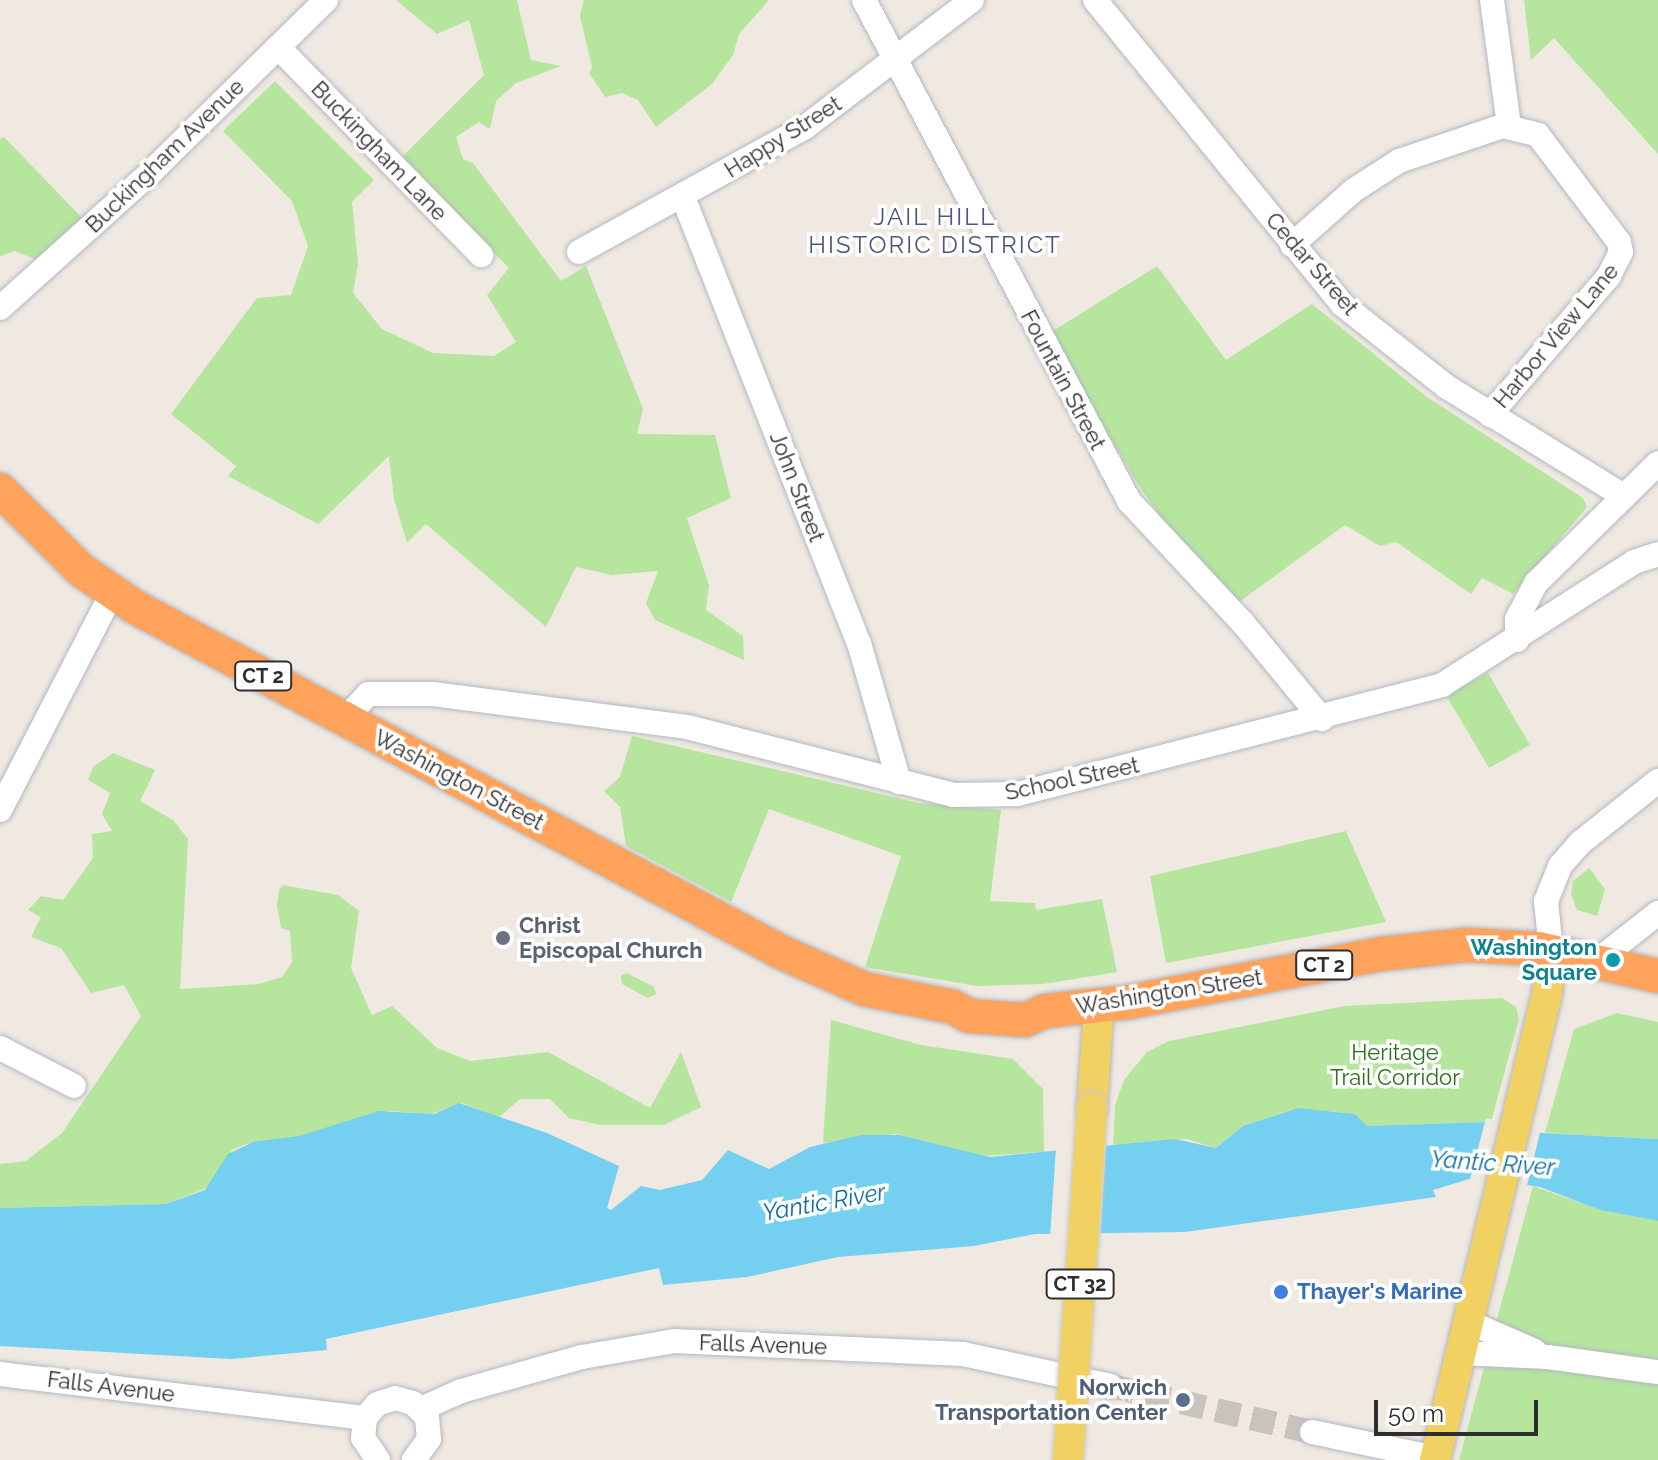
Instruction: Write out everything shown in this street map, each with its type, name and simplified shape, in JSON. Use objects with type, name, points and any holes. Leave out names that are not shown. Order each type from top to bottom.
[{"type":"highway","name":"Washington Street","points":[[0,490],[81,570],[112,593],[794,959],[864,989],[953,1007],[969,1016],[1022,1020],[1045,1011],[1099,1006],[1401,951],[1489,945],[1551,951]]},
{"type":"highway","name":"CT 2","points":[[1551,951],[1658,976]]},
{"type":"main road","points":[[1435,1459],[1547,995],[1551,951]]},
{"type":"main road","name":"CT 32","points":[[1068,1460],[1099,1006]]},
{"type":"street","name":"Buckingham Avenue","points":[[0,308],[326,0]]},
{"type":"street","name":"Fountain Street","points":[[864,0],[1129,501],[1242,622],[1322,719]]},
{"type":"street","name":"Happy Street","points":[[579,252],[804,128],[972,0]]},
{"type":"street","name":"Cedar Street","points":[[1095,0],[1343,305],[1394,350],[1490,415],[1622,495]]},
{"type":"street","points":[[1292,245],[1354,190],[1399,161],[1509,126],[1492,0]]},
{"type":"street","name":"Buckingham Lane","points":[[278,47],[481,255]]},
{"type":"street","name":"Harbor View Lane","points":[[1490,415],[1609,276],[1621,252],[1619,242],[1538,135],[1509,126]]},
{"type":"street","name":"John Street","points":[[683,197],[859,643],[899,782]]},
{"type":"street","points":[[1517,640],[1517,619],[1530,591],[1622,495],[1658,463]]},
{"type":"street","name":"School Street","points":[[345,719],[368,694],[433,694],[687,727],[953,795],[1018,794],[1322,719],[1442,685],[1517,640],[1634,562],[1658,554]]},
{"type":"street","points":[[0,810],[112,593]]},
{"type":"street","points":[[1551,951],[1547,895],[1560,866],[1580,843],[1658,781]]},
{"type":"street","points":[[1597,961],[1658,913]]},
{"type":"street","points":[[0,1048],[74,1086]]},
{"type":"street","points":[[1466,1321],[1548,1357]]},
{"type":"street","name":"Falls Avenue","points":[[421,1409],[461,1391],[582,1357],[675,1341],[963,1354],[1111,1386]]},
{"type":"street","points":[[1459,1353],[1548,1357],[1658,1372]]},
{"type":"street","name":"Falls Avenue","points":[[0,1374],[365,1418]]},
{"type":"street","points":[[378,1460],[363,1438],[365,1418],[386,1400],[404,1399],[421,1409],[429,1439],[414,1460]]},
{"type":"street","points":[[1312,1432],[1435,1459]]},
{"type":"green space","points":[[396,0],[517,0],[531,60],[561,66],[516,83],[496,101],[490,129],[479,122],[456,137],[463,159],[473,163],[561,281],[586,266],[643,409],[637,434],[715,435],[731,498],[687,518],[709,585],[706,610],[743,636],[744,660],[655,620],[646,603],[658,571],[612,575],[576,567],[546,627],[426,524],[407,543],[394,499],[389,456],[318,524],[228,476],[236,466],[171,414],[257,298],[291,295],[308,246],[292,201],[223,131],[275,81],[374,180],[352,202],[358,263],[353,293],[382,329],[433,353],[494,356],[516,342],[487,295],[509,268],[400,159],[484,75],[469,20],[437,34]]},
{"type":"green space","points":[[584,0],[769,0],[739,34],[733,55],[712,84],[656,127],[638,100],[622,93],[605,97],[589,73],[592,67],[580,16]]},
{"type":"green space","points":[[1524,0],[1658,0],[1658,154],[1554,38],[1531,60]]},
{"type":"green space","points":[[4,137],[84,220],[37,260],[15,251],[0,256],[0,139]]},
{"type":"green space","points":[[1157,266],[1226,360],[1312,304],[1427,397],[1583,498],[1587,507],[1513,594],[1482,578],[1471,594],[1396,542],[1380,546],[1345,525],[1239,602],[1168,527],[1139,486],[1048,334]]},
{"type":"green space","points":[[1488,673],[1530,745],[1489,768],[1446,695]]},
{"type":"green space","points":[[632,736],[919,803],[1001,810],[990,901],[1035,903],[1036,910],[1102,899],[1117,972],[1043,984],[977,986],[865,967],[901,856],[769,809],[731,902],[626,846],[620,807],[604,791],[620,777]]},
{"type":"green space","points":[[113,753],[155,770],[140,801],[173,820],[188,839],[180,989],[259,984],[282,977],[292,962],[290,931],[281,928],[277,905],[279,890],[283,885],[338,895],[359,911],[351,968],[372,1015],[392,1006],[437,1048],[470,1061],[548,1052],[650,1108],[681,1052],[701,1107],[664,1125],[600,1125],[569,1118],[550,1099],[520,1099],[498,1118],[462,1103],[431,1114],[389,1111],[293,1138],[246,1144],[232,1150],[207,1188],[166,1204],[0,1208],[0,1164],[26,1161],[62,1133],[141,1016],[124,985],[91,993],[61,948],[31,937],[41,917],[28,910],[41,896],[63,900],[93,858],[92,834],[112,831],[102,814],[110,793],[88,780],[93,767]]},
{"type":"green space","points":[[1346,831],[1386,922],[1166,963],[1150,876]]},
{"type":"green space","points":[[1589,868],[1605,889],[1597,916],[1577,910],[1571,894],[1573,881]]},
{"type":"green space","points":[[627,973],[654,987],[656,994],[648,998],[622,984],[621,976]]},
{"type":"green space","name":"Heritage Trail Corridor","points":[[1502,998],[1516,1007],[1519,1019],[1491,1122],[1367,1126],[1341,1112],[1294,1109],[1243,1126],[1216,1148],[1186,1139],[1113,1147],[1115,1105],[1124,1080],[1147,1052],[1169,1041],[1345,1006]]},
{"type":"green space","points":[[1617,1013],[1658,1022],[1658,1139],[1545,1133],[1574,1029]]},
{"type":"green space","points":[[831,1020],[921,1045],[1013,1059],[1043,1089],[1044,1152],[980,1156],[895,1134],[823,1143]]},
{"type":"green space","points":[[1533,1186],[1600,1210],[1658,1221],[1658,1460],[1459,1460]]},
{"type":"water","name":"Yantic River","points":[[459,1103],[547,1133],[619,1166],[607,1208],[611,1210],[641,1186],[660,1190],[702,1180],[728,1150],[769,1169],[810,1147],[861,1135],[899,1135],[990,1157],[1175,1139],[1216,1148],[1243,1126],[1298,1108],[1355,1114],[1367,1126],[1487,1122],[1541,1133],[1658,1139],[1658,1221],[1600,1210],[1540,1187],[1476,1177],[1433,1190],[1436,1197],[1185,1232],[1035,1234],[974,1246],[838,1257],[747,1277],[663,1285],[659,1268],[326,1339],[327,1350],[231,1359],[0,1346],[0,1208],[166,1204],[205,1190],[228,1154],[253,1142],[299,1136],[379,1111],[434,1114]]},
{"type":"pier","points":[[1486,1118],[1541,1129],[1526,1189],[1469,1183]]},
{"type":"pier","points":[[1106,1143],[1100,1239],[1050,1238],[1056,1147]]},
{"type":"tunnel","points":[[1111,1386],[1312,1432]]},
{"type":"place","name":"Christ Episcopal Church","points":[[503,938]]},
{"type":"place","name":"Washington Square","points":[[1613,960]]},
{"type":"place","name":"Thayer's Marine","points":[[1281,1292]]},
{"type":"place","name":"Norwich Transportation Center","points":[[1183,1400]]},
{"type":"district","name":"JAIL HILL HISTORIC DISTRICT","points":[[935,231]]}]
